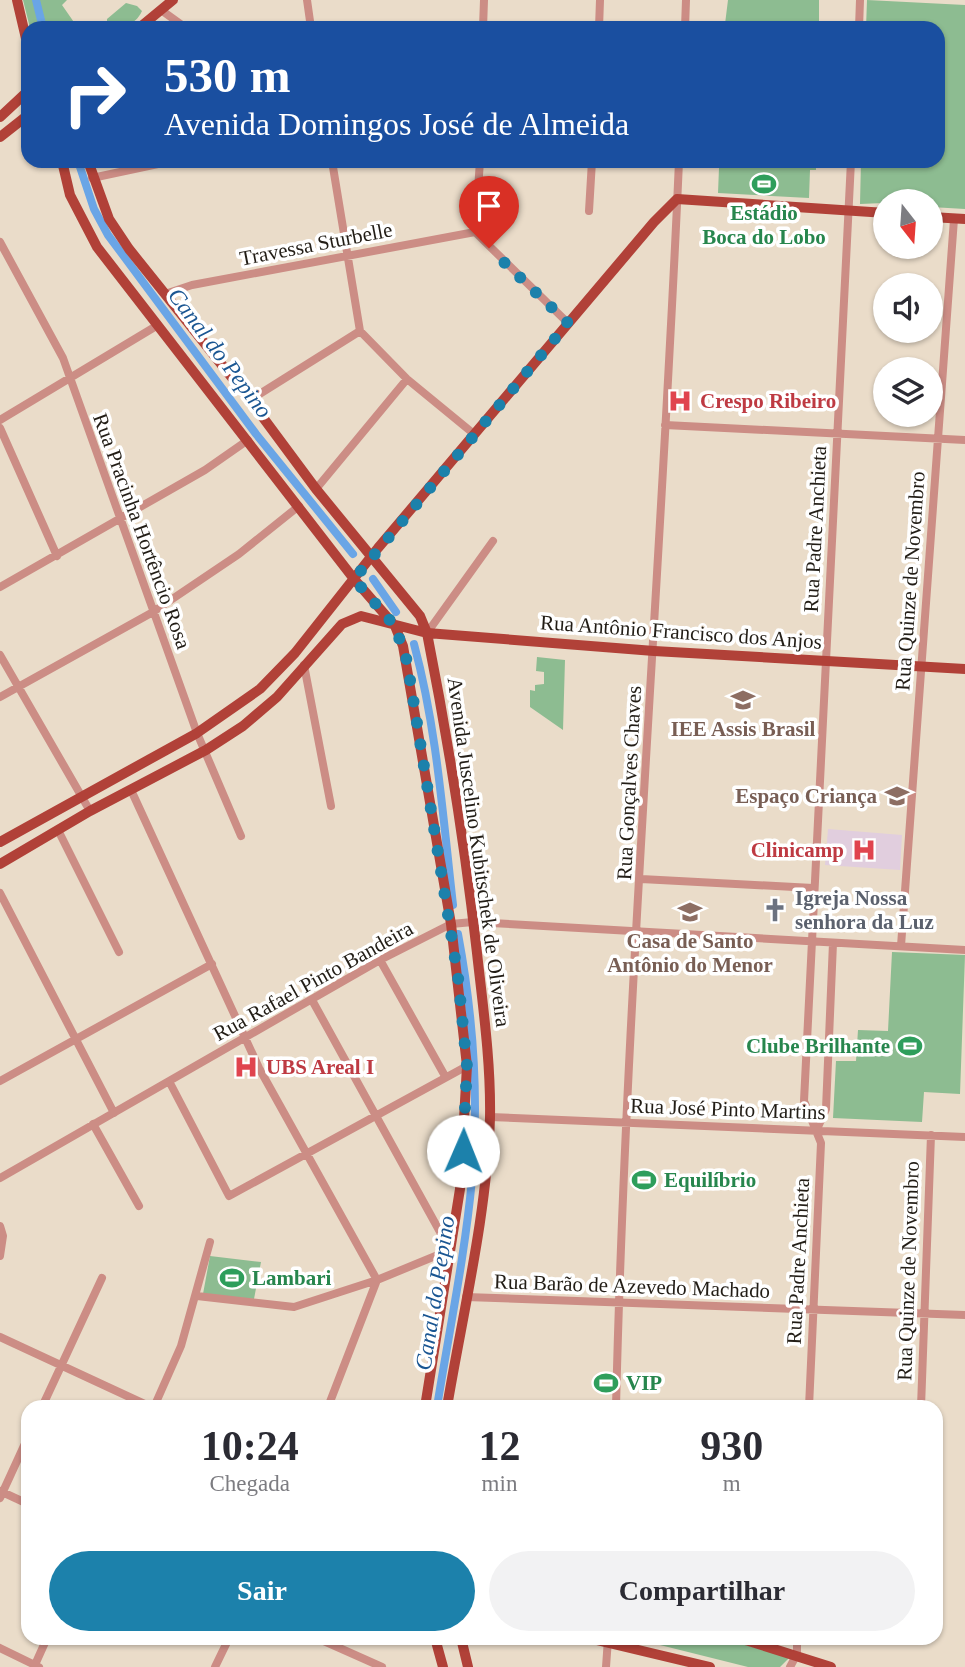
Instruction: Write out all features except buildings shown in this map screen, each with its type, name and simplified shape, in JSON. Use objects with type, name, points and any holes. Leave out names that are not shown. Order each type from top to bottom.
[{"type":"main road","points":[[17,0],[22,21]]},
{"type":"main road","points":[[148,21],[173,0]]},
{"type":"main road","points":[[0,117],[21,97]]},
{"type":"main road","points":[[0,137],[21,121]]},
{"type":"main road","name":"Avenida Juscelino Kubitschek de Oliveira","points":[[64,168],[70,195],[83,224],[354,579],[395,626],[407,661],[451,924],[467,1066],[463,1189],[450,1250],[426,1400]]},
{"type":"main road","name":"Avenida Juscelino Kubitschek de Oliveira","points":[[90,168],[109,219],[316,489],[420,616],[427,633],[454,777],[473,922],[486,1030],[490,1117],[466,1297],[448,1400]]},
{"type":"main road","points":[[0,842],[197,733],[260,690],[295,653],[372,555],[568,323],[654,222],[677,200],[873,212]]},
{"type":"main road","name":"Rua Antônio Francisco dos Anjos","points":[[304,664],[342,624],[352,619],[376,619],[427,633],[654,651],[965,669]]},
{"type":"main road","points":[[0,864],[90,811],[206,750],[261,711],[304,664]]},
{"type":"main road","points":[[463,1189],[481,1193]]},
{"type":"main road","points":[[437,1645],[443,1667]]},
{"type":"main road","points":[[462,1645],[464,1666]]},
{"type":"main road","points":[[627,1645],[710,1667]]},
{"type":"main road","points":[[764,1645],[831,1667]]},
{"type":"street","points":[[307,0],[310,21]]},
{"type":"street","points":[[483,21],[484,0]]},
{"type":"street","points":[[599,21],[600,0]]},
{"type":"street","points":[[685,21],[686,0]]},
{"type":"street","points":[[859,21],[860,0]]},
{"type":"street","points":[[161,10],[176,21]]},
{"type":"street","points":[[92,178],[139,168]]},
{"type":"street","points":[[333,168],[360,331],[407,379],[474,434]]},
{"type":"street","points":[[480,168],[475,232],[568,323]]},
{"type":"street","points":[[589,211],[592,168]]},
{"type":"street","name":"Rua Gonçalves Chaves","points":[[616,1400],[627,1123],[679,168]]},
{"type":"street","name":"Rua Padre Anchieta","points":[[804,1108],[813,888],[852,168]]},
{"type":"street","name":"Rua Quinze de Novembro","points":[[901,946],[938,438],[960,219]]},
{"type":"street","name":"Travessa Sturbelle","points":[[165,294],[192,285],[475,232]]},
{"type":"street","name":"Rua Pracinha Hortêncio Rosa","points":[[0,242],[57,345],[197,733],[241,836]]},
{"type":"street","points":[[0,420],[158,325]]},
{"type":"street","points":[[250,400],[360,331]]},
{"type":"street","points":[[316,489],[407,379]]},
{"type":"street","points":[[665,425],[965,440]]},
{"type":"street","points":[[0,428],[57,556]]},
{"type":"street","points":[[0,587],[205,470],[248,440]]},
{"type":"street","points":[[0,697],[153,612],[239,554],[299,506]]},
{"type":"street","points":[[427,633],[494,541]]},
{"type":"street","points":[[0,655],[90,811]]},
{"type":"street","points":[[304,664],[331,806]]},
{"type":"street","points":[[131,790],[259,1068],[377,1280]]},
{"type":"street","points":[[58,830],[119,952]]},
{"type":"street","points":[[641,879],[813,888]]},
{"type":"street","points":[[0,892],[114,1113]]},
{"type":"street","name":"Rua Rafael Pinto Bandeira","points":[[0,1178],[170,1083],[380,960],[451,924],[473,922],[965,950]]},
{"type":"street","points":[[804,1108],[817,1129],[826,1109],[833,943]]},
{"type":"street","points":[[380,960],[444,1076]]},
{"type":"street","points":[[0,1082],[212,964]]},
{"type":"street","points":[[197,1296],[294,1307],[377,1280],[450,1250],[312,1000]]},
{"type":"street","points":[[170,1083],[229,1196],[444,1076],[467,1066]]},
{"type":"street","points":[[804,1108],[813,1115],[826,1109]]},
{"type":"street","name":"Rua José Pinto Martins","points":[[490,1117],[965,1137]]},
{"type":"street","points":[[93,1124],[139,1206]]},
{"type":"street","name":"Rua Padre Anchieta","points":[[809,1400],[821,1143],[817,1129]]},
{"type":"street","name":"Rua Quinze de Novembro","points":[[921,1400],[932,1135]]},
{"type":"street","points":[[0,1226],[3,1236],[0,1256]]},
{"type":"street","points":[[156,1400],[181,1346],[210,1242]]},
{"type":"street","points":[[45,1400],[102,1278]]},
{"type":"street","points":[[331,1400],[377,1280]]},
{"type":"street","name":"Rua Barão de Azevedo Machado","points":[[466,1297],[965,1315]]},
{"type":"street","points":[[0,1337],[138,1400]]},
{"type":"street","points":[[21,1452],[1,1494],[21,1501]]},
{"type":"street","points":[[0,1648],[36,1666],[44,1645]]},
{"type":"street","points":[[215,1667],[226,1645]]},
{"type":"street","points":[[330,1645],[364,1664],[382,1667]]},
{"type":"street","points":[[606,1667],[608,1645]]},
{"type":"street","points":[[790,1667],[797,1654],[797,1645]]},
{"type":"shaded area","name":"Clinicamp","points":[[828,829],[902,835],[900,870],[825,865]]},
{"type":"green space","points":[[23,0],[67,0],[62,5],[73,21],[28,21]]},
{"type":"green space","points":[[728,0],[819,0],[819,21],[725,21]]},
{"type":"green space","points":[[867,0],[965,5],[965,209],[943,208],[943,189],[873,189],[873,203],[860,204],[861,168],[945,168],[945,21],[866,21]]},
{"type":"green space","points":[[126,3],[137,6],[142,11],[134,21],[107,19]]},
{"type":"green space","name":"Estádio Boca do Lobo","points":[[719,168],[816,168],[810,170],[809,198],[718,193]]},
{"type":"green space","points":[[537,657],[565,660],[563,730],[530,707],[530,690],[535,691],[535,685],[544,684],[544,672],[536,671]]},
{"type":"green space","name":"Clube Brilhante","points":[[892,952],[965,955],[960,1094],[924,1092],[922,1122],[833,1118],[836,1061],[856,1061],[858,1030],[888,1031]]},
{"type":"green space","name":"Lambari","points":[[210,1256],[261,1262],[254,1299],[203,1294]]},
{"type":"green space","points":[[660,1645],[746,1645],[790,1657],[780,1667],[748,1667]]},
{"type":"waterway","name":"Canal do Pepino","points":[[36,0],[41,21]]},
{"type":"waterway","name":"Canal do Pepino","points":[[80,168],[94,209],[108,235],[256,434],[353,554]]},
{"type":"waterway","name":"Canal do Pepino","points":[[373,579],[396,612]]},
{"type":"waterway","name":"Canal do Pepino","points":[[414,644],[434,741],[453,905]]},
{"type":"waterway","name":"Canal do Pepino","points":[[438,1400],[465,1236],[474,1149],[473,1056],[468,995],[458,934]]},
{"type":"place","name":"Estádio Boca do Lobo","points":[[764,184]]},
{"type":"place","name":"Crespo Ribeiro","points":[[680,401]]},
{"type":"place","name":"IEE Assis Brasil","points":[[743,700]]},
{"type":"place","name":"Espaço Criança","points":[[897,796]]},
{"type":"place","name":"Clinicamp","points":[[864,850]]},
{"type":"place","name":"Igreja Nossa senhora da Luz","points":[[775,910]]},
{"type":"place","name":"Casa de Santo Antônio do Menor","points":[[690,912]]},
{"type":"place","name":"Clube Brilhante","points":[[910,1046]]},
{"type":"place","name":"UBS Areal I","points":[[246,1067]]},
{"type":"place","name":"Equilíbrio","points":[[644,1180]]},
{"type":"place","name":"Lambari","points":[[232,1278]]},
{"type":"place","name":"VIP","points":[[606,1383]]},
{"type":"route","points":[[463,1151],[467,1066],[458,977],[407,661],[395,626],[354,579],[568,323],[489,248]]}]
